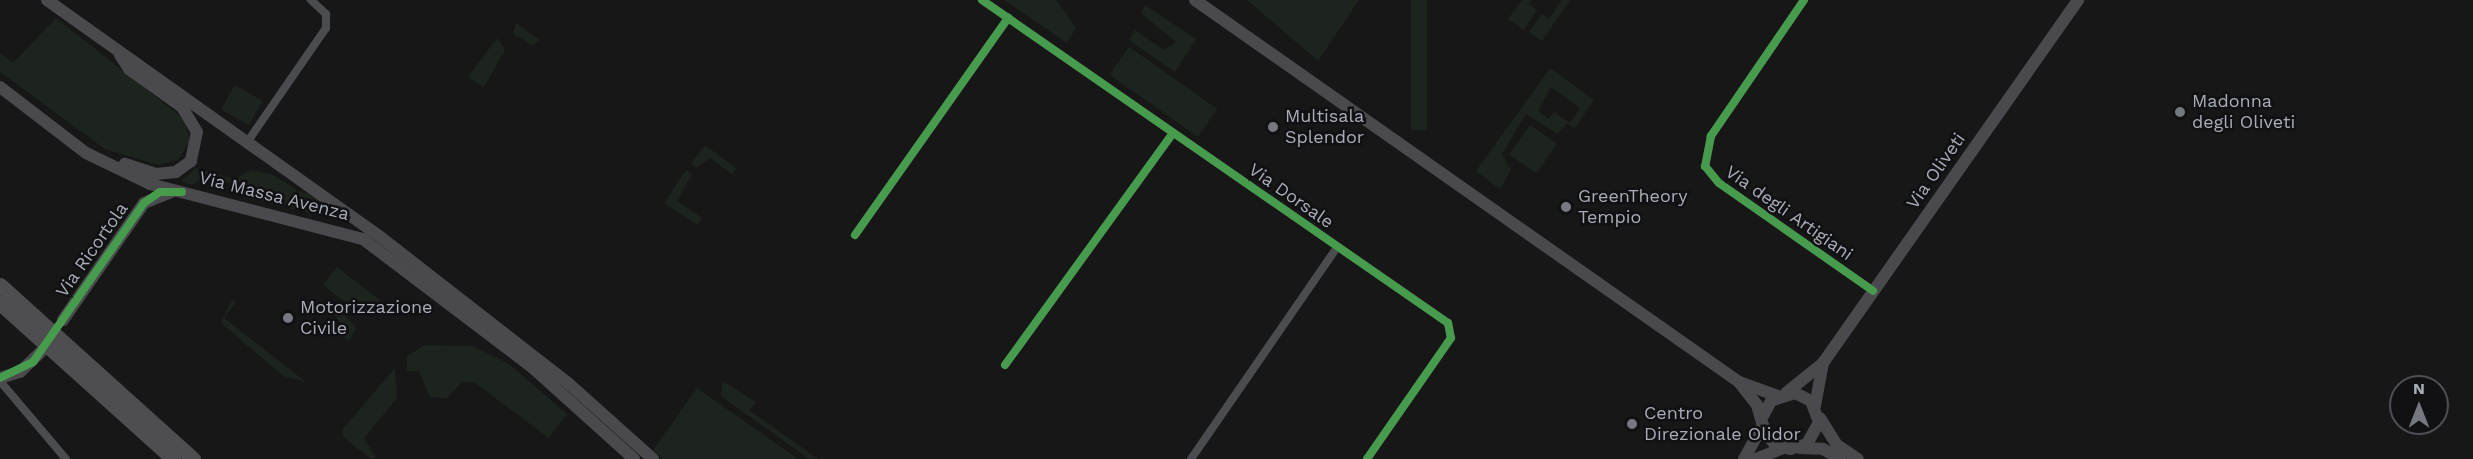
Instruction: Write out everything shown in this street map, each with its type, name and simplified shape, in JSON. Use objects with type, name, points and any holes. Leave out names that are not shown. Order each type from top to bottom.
[{"type":"highway","points":[[0,285],[194,459]]},
{"type":"highway","points":[[0,303],[173,459]]},
{"type":"main road","points":[[1195,0],[1739,382],[1782,394],[1801,395],[1816,410],[1826,432],[1857,459]]},
{"type":"main road","name":"Via Oliveti","points":[[1782,394],[1823,363],[2078,0]]},
{"type":"main road","name":"Via Massa Avenza","points":[[53,2],[248,141],[568,382],[653,459]]},
{"type":"main road","points":[[106,164],[156,174],[176,172],[191,161],[197,146],[190,117],[129,69],[117,49]]},
{"type":"main road","name":"Via Massa Avenza","points":[[0,87],[106,164],[182,192],[363,239],[533,368],[634,459]]},
{"type":"main road","points":[[106,164],[143,189],[144,203]]},
{"type":"main road","name":"Via Ricortola","points":[[63,320],[144,203],[160,192],[182,192]]},
{"type":"main road","points":[[0,379],[20,372],[41,352]]},
{"type":"main road","name":"Via Oliveti","points":[[1816,410],[1823,363]]},
{"type":"main road","points":[[1739,382],[1763,420],[1769,439],[1783,448]]},
{"type":"main road","points":[[1744,459],[1763,420],[1782,394]]},
{"type":"main road","points":[[1799,448],[1813,438],[1816,410]]},
{"type":"main road","points":[[1756,459],[1783,448],[1799,448],[1823,449],[1840,459]]},
{"type":"street","points":[[248,141],[326,28],[326,14],[311,0]]},
{"type":"street","name":"Via Dorsale","points":[[982,0],[1337,247],[1451,330],[1367,459]]},
{"type":"street","name":"Via degli Artigiani","points":[[1804,0],[1711,136],[1705,166],[1719,183],[1873,291]]},
{"type":"street","points":[[855,235],[1008,18]]},
{"type":"street","points":[[1005,365],[1173,133]]},
{"type":"street","points":[[1191,459],[1337,247]]},
{"type":"street","points":[[0,379],[66,459]]},
{"type":"shaded area","points":[[1004,0],[1056,0],[1076,28],[1067,43]]},
{"type":"shaded area","points":[[1247,0],[1359,0],[1318,61]]},
{"type":"shaded area","points":[[1411,0],[1427,0],[1427,130],[1411,130]]},
{"type":"shaded area","points":[[1522,0],[1532,0],[1529,4],[1537,10],[1524,30],[1508,19]]},
{"type":"shaded area","points":[[1562,0],[1570,0],[1542,41],[1529,32],[1542,14],[1549,19]]},
{"type":"shaded area","points":[[1145,5],[1196,39],[1175,72],[1129,40],[1135,30],[1164,50],[1176,42],[1141,13]]},
{"type":"shaded area","points":[[56,18],[184,119],[190,140],[178,160],[158,165],[105,149],[0,72],[0,53],[13,63]]},
{"type":"shaded area","points":[[516,23],[540,40],[532,45],[513,34]]},
{"type":"shaded area","points":[[497,38],[505,50],[484,87],[468,77]]},
{"type":"shaded area","points":[[1129,47],[1217,109],[1198,137],[1109,75]]},
{"type":"shaded area","points":[[1550,68],[1594,100],[1575,128],[1567,123],[1558,134],[1526,114],[1502,154],[1511,170],[1500,189],[1476,171]],"holes":[[[1551,87],[1580,108],[1570,123],[1554,112],[1549,119],[1538,111]]]},
{"type":"shaded area","points":[[235,85],[263,101],[249,125],[221,109]]},
{"type":"shaded area","points":[[1530,125],[1557,144],[1536,173],[1509,154]]},
{"type":"shaded area","points":[[705,145],[736,168],[732,174],[710,158],[696,168],[691,164]]},
{"type":"shaded area","points":[[196,168],[234,179],[252,170],[271,174],[303,193],[314,193],[349,223],[243,197],[239,185],[203,177],[192,185],[181,181]]},
{"type":"shaded area","points":[[686,170],[692,174],[677,201],[702,218],[697,225],[664,203]]},
{"type":"shaded area","points":[[337,267],[395,312],[392,315],[374,301],[362,315],[323,285]]},
{"type":"shaded area","points":[[232,299],[236,302],[224,318],[306,382],[283,376],[221,323]]},
{"type":"shaded area","points":[[339,308],[356,328],[349,341],[340,334],[342,325],[335,316]]},
{"type":"shaded area","points":[[425,345],[473,346],[509,364],[567,414],[549,438],[474,382],[462,382],[447,398],[430,397],[419,371],[407,371],[407,356]]},
{"type":"shaded area","points":[[395,368],[397,398],[364,438],[376,458],[371,459],[343,437],[343,429]]},
{"type":"shaded area","points":[[723,381],[756,402],[749,410],[818,459],[809,459],[721,396]]},
{"type":"shaded area","points":[[697,388],[798,459],[663,459],[653,450]]},
{"type":"cycle path","points":[[982,0],[1448,323],[1451,338],[1367,459]]},
{"type":"cycle path","points":[[1804,0],[1711,136],[1705,166],[1719,183],[1873,291]]},
{"type":"cycle path","points":[[855,235],[1008,18]]},
{"type":"cycle path","points":[[1005,365],[1173,133]]},
{"type":"cycle path","points":[[0,378],[33,362],[144,203],[160,192],[182,192]]},
{"type":"place","name":"Madonna degli Oliveti","points":[[2180,112]]},
{"type":"place","name":"Multisala Splendor","points":[[1273,127]]},
{"type":"place","name":"GreenTheory Tempio","points":[[1566,207]]},
{"type":"place","name":"Motorizzazione Civile","points":[[288,318]]},
{"type":"place","name":"Centro Direzionale Olidor","points":[[1632,424]]}]
